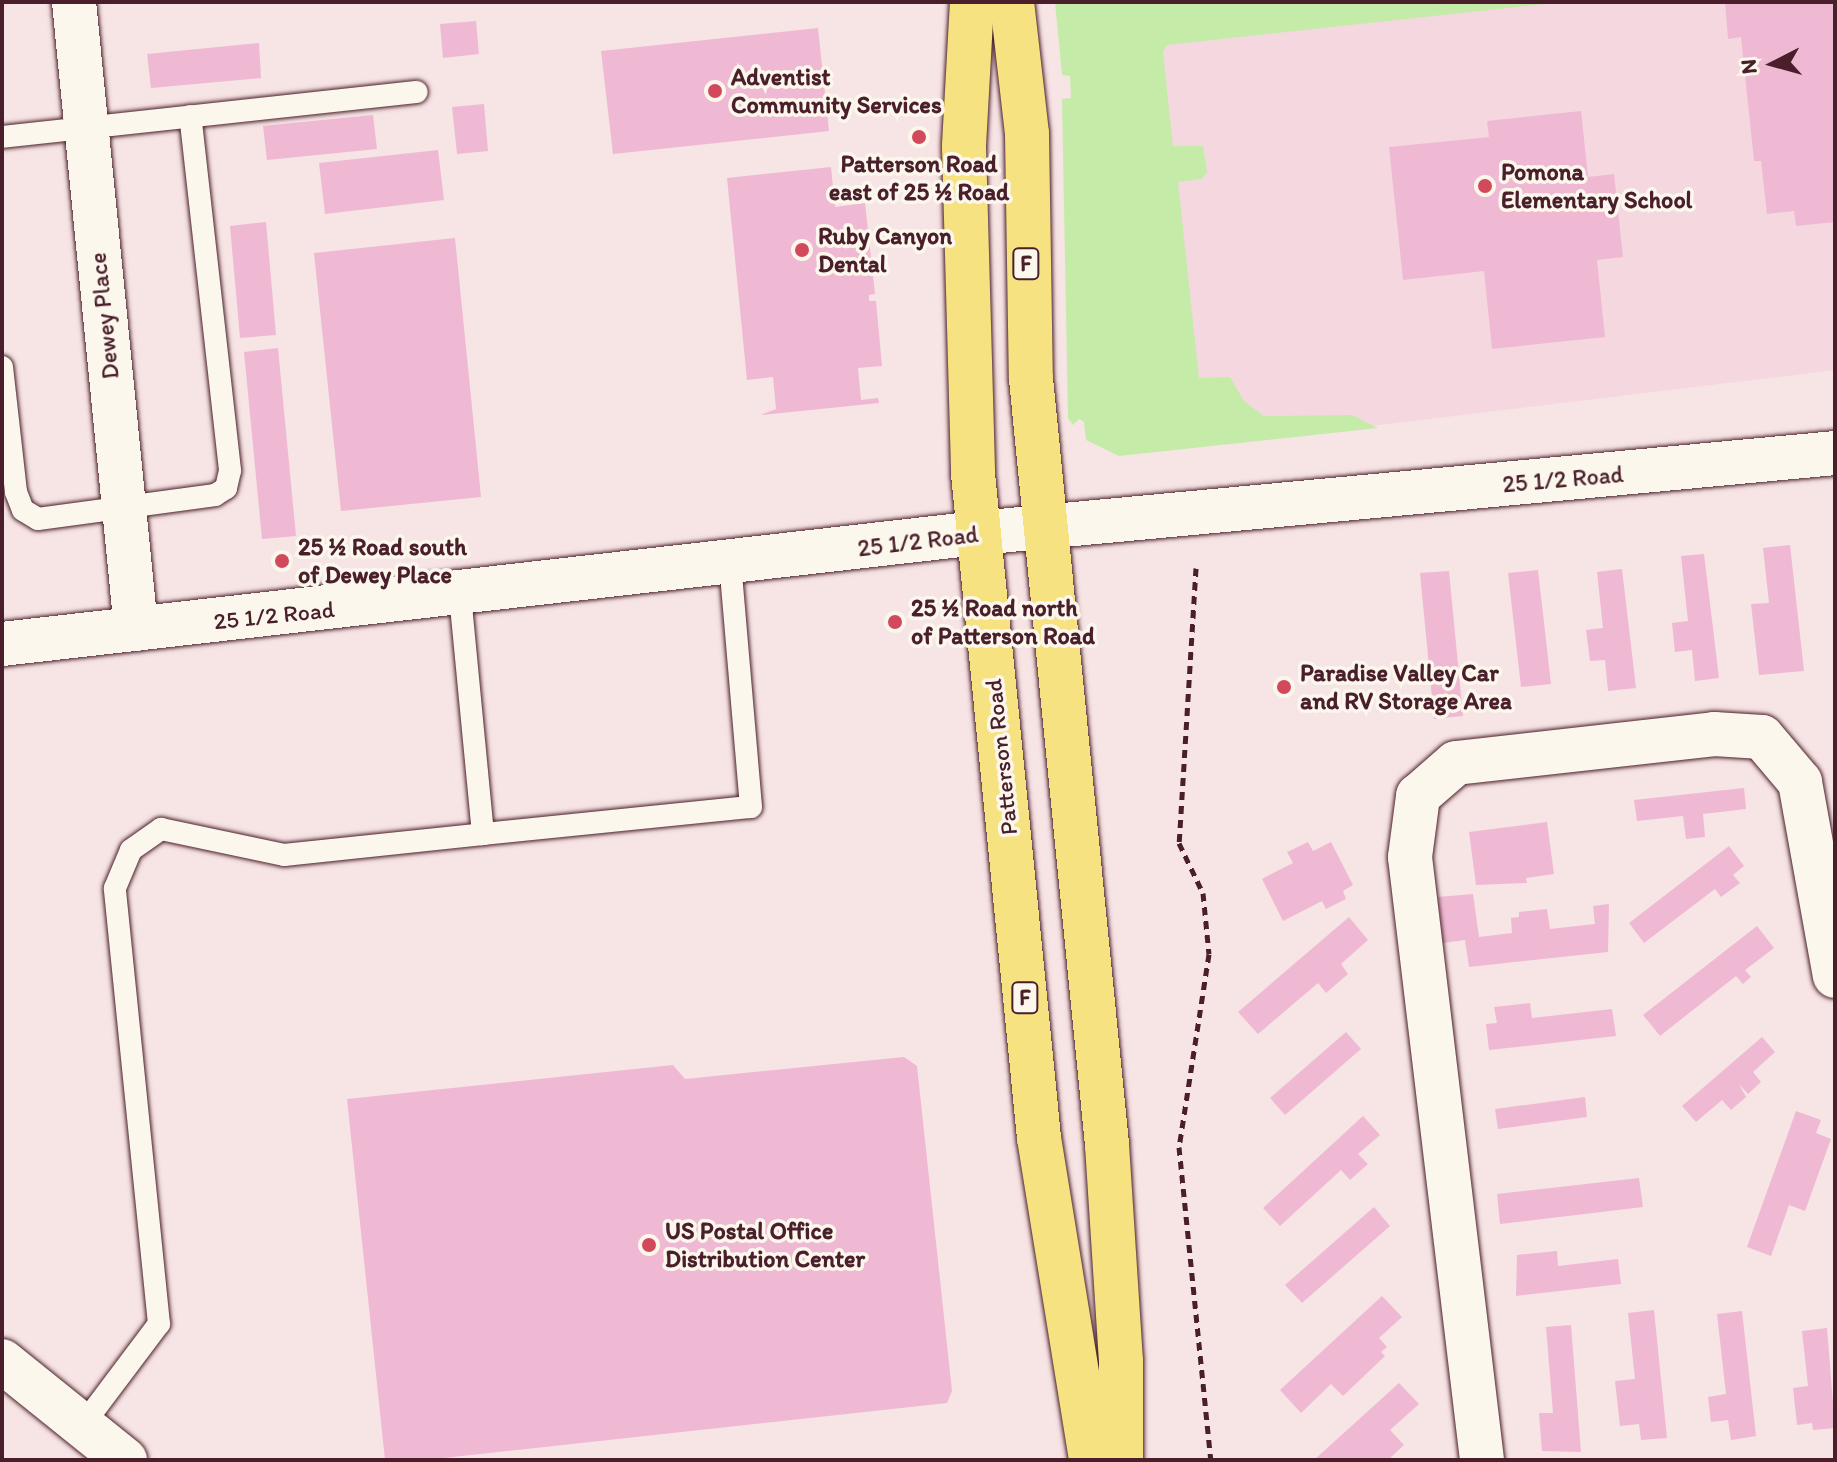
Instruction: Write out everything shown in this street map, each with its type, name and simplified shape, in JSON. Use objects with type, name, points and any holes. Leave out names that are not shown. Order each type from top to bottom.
[{"type":"main road","name":"Patterson Road","points":[[972,2],[964,147],[965,262],[978,533],[1039,1138],[1091,1460]]},
{"type":"main road","name":"F","points":[[1012,2],[1027,134],[1031,379],[1107,1145],[1121,1361],[1121,1460]]},
{"type":"street","name":"Dewey Place","points":[[74,2],[83,127],[136,629]]},
{"type":"street","name":"25 1/2 Road","points":[[2,644],[460,595],[978,533],[1835,453]]},
{"type":"street","points":[[1482,1460],[1410,857],[1418,796],[1456,763],[1714,734],[1762,737],[1800,782],[1835,976]]},
{"type":"street","points":[[2,1361],[125,1460]]},
{"type":"lane","points":[[2,137],[417,92]]},
{"type":"lane","points":[[2,367],[16,492],[23,510],[38,519],[215,495],[226,488],[230,470],[190,116]]},
{"type":"lane","points":[[82,1426],[159,1324],[115,888],[131,850],[161,829],[284,855],[751,807],[730,564]]},
{"type":"lane","points":[[460,595],[483,834]]},
{"type":"path","points":[[1196,568],[1179,843],[1203,893],[1209,954],[1179,1147],[1211,1460]]},
{"type":"shaded area","name":"Pomona Elementary School","points":[[1115,2],[1835,2],[1835,370],[1164,451]]},
{"type":"green space","points":[[1055,2],[1562,2],[1167,45],[1163,52],[1173,146],[1203,146],[1207,172],[1201,179],[1178,182],[1199,378],[1230,377],[1244,401],[1264,416],[1352,415],[1378,428],[1119,456],[1086,440],[1084,422],[1079,419],[1073,425],[1068,418],[1062,99],[1071,98],[1070,76],[1062,75]]},
{"type":"building","points":[[1725,2],[1835,2],[1835,222],[1796,226],[1794,211],[1767,214],[1761,161],[1754,161],[1741,37],[1728,39]]},
{"type":"building","points":[[476,21],[479,54],[443,58],[440,24]]},
{"type":"building","name":"Adventist Community Services","points":[[818,28],[829,131],[613,154],[601,51]]},
{"type":"building","points":[[259,43],[261,78],[151,88],[147,54]]},
{"type":"building","points":[[484,104],[488,151],[457,154],[452,107]]},
{"type":"building","points":[[1581,111],[1588,177],[1614,174],[1623,257],[1597,260],[1605,337],[1492,349],[1484,271],[1403,280],[1389,147],[1489,137],[1487,121]]},
{"type":"building","points":[[373,115],[377,149],[267,160],[263,126]]},
{"type":"building","points":[[438,150],[444,200],[325,214],[319,163]]},
{"type":"building","name":"Ruby Canyon Dental","points":[[831,167],[835,207],[865,203],[875,294],[869,295],[869,301],[876,301],[882,366],[858,368],[861,400],[878,398],[879,403],[761,415],[776,409],[773,377],[747,380],[727,178]]},
{"type":"building","points":[[266,222],[276,335],[240,338],[230,226]]},
{"type":"building","points":[[455,238],[481,497],[341,511],[314,253]]},
{"type":"building","points":[[278,348],[296,536],[262,539],[244,352]]},
{"type":"building","points":[[1790,545],[1804,671],[1759,675],[1751,604],[1769,603],[1763,548]]},
{"type":"building","points":[[1704,554],[1719,678],[1695,681],[1692,650],[1675,652],[1672,623],[1688,621],[1681,556]]},
{"type":"building","points":[[1622,569],[1636,688],[1608,691],[1605,660],[1590,661],[1586,630],[1603,628],[1597,572]]},
{"type":"building","points":[[1538,570],[1551,684],[1521,687],[1508,573]]},
{"type":"building","points":[[1449,571],[1463,716],[1434,719],[1420,573]]},
{"type":"building","points":[[1744,788],[1746,809],[1703,814],[1705,837],[1686,839],[1683,816],[1637,821],[1634,800]]},
{"type":"building","points":[[1547,822],[1554,874],[1526,878],[1527,883],[1476,885],[1469,832]]},
{"type":"building","points":[[1308,842],[1313,851],[1331,842],[1353,885],[1343,891],[1346,899],[1326,909],[1322,901],[1283,921],[1262,879],[1293,863],[1287,852]]},
{"type":"building","points":[[1729,846],[1744,866],[1733,875],[1740,883],[1721,897],[1715,889],[1644,943],[1629,923]]},
{"type":"building","points":[[1473,894],[1479,937],[1512,933],[1511,918],[1519,917],[1519,912],[1547,909],[1550,929],[1595,924],[1593,906],[1609,904],[1608,952],[1469,967],[1465,940],[1443,943],[1438,897]]},
{"type":"building","points":[[1349,917],[1368,940],[1341,964],[1348,974],[1326,993],[1318,983],[1258,1034],[1238,1012]]},
{"type":"building","points":[[1757,926],[1774,948],[1745,970],[1751,977],[1743,984],[1736,976],[1660,1036],[1643,1015]]},
{"type":"building","points":[[1530,1003],[1532,1018],[1612,1009],[1616,1036],[1489,1050],[1486,1024],[1497,1023],[1494,1007]]},
{"type":"building","points":[[1346,1032],[1361,1049],[1285,1115],[1270,1098]]},
{"type":"building","points":[[1762,1037],[1775,1052],[1753,1072],[1761,1082],[1748,1094],[1739,1084],[1746,1097],[1731,1110],[1722,1100],[1696,1122],[1682,1106]]},
{"type":"building","name":"US Postal Office Distribution Center","points":[[904,1057],[917,1066],[952,1391],[947,1403],[425,1460],[385,1460],[347,1099],[673,1065],[685,1079]]},
{"type":"building","points":[[1585,1097],[1587,1117],[1498,1129],[1495,1109]]},
{"type":"building","points":[[1796,1111],[1821,1120],[1816,1133],[1831,1139],[1805,1211],[1789,1205],[1771,1256],[1747,1247]]},
{"type":"building","points":[[1363,1116],[1380,1135],[1358,1154],[1368,1164],[1350,1180],[1341,1170],[1280,1226],[1263,1208]]},
{"type":"building","points":[[1639,1178],[1643,1207],[1500,1224],[1497,1194]]},
{"type":"building","points":[[1374,1207],[1390,1226],[1302,1303],[1285,1285]]},
{"type":"building","points":[[1557,1251],[1558,1266],[1618,1259],[1621,1284],[1516,1296],[1517,1255]]},
{"type":"building","points":[[1382,1296],[1402,1317],[1379,1338],[1387,1347],[1381,1352],[1385,1356],[1343,1396],[1331,1384],[1301,1413],[1280,1390]]},
{"type":"building","points":[[1654,1310],[1667,1438],[1641,1440],[1639,1424],[1620,1426],[1615,1381],[1635,1379],[1628,1313]]},
{"type":"building","points":[[1742,1311],[1756,1436],[1731,1440],[1728,1420],[1711,1422],[1708,1397],[1726,1394],[1717,1314]]},
{"type":"building","points":[[1571,1325],[1581,1452],[1542,1451],[1539,1413],[1553,1413],[1546,1327]]},
{"type":"building","points":[[1827,1328],[1835,1428],[1813,1430],[1812,1423],[1797,1425],[1793,1388],[1808,1386],[1802,1331]]},
{"type":"building","points":[[1399,1383],[1419,1404],[1390,1430],[1404,1445],[1388,1460],[1314,1460]]},
{"type":"place","name":"Adventist Community Services","points":[[715,91]]},
{"type":"place","name":"Patterson Road east of 25 ½ Road","points":[[919,137]]},
{"type":"place","name":"Pomona Elementary School","points":[[1485,186]]},
{"type":"place","name":"Ruby Canyon Dental","points":[[802,250]]},
{"type":"place","name":"25 ½ Road south of Dewey Place","points":[[282,561]]},
{"type":"place","name":"25 ½ Road north of Patterson Road","points":[[895,622]]},
{"type":"place","name":"Paradise Valley Car and RV Storage Area","points":[[1284,687]]},
{"type":"place","name":"US Postal Office Distribution Center","points":[[649,1245]]}]
